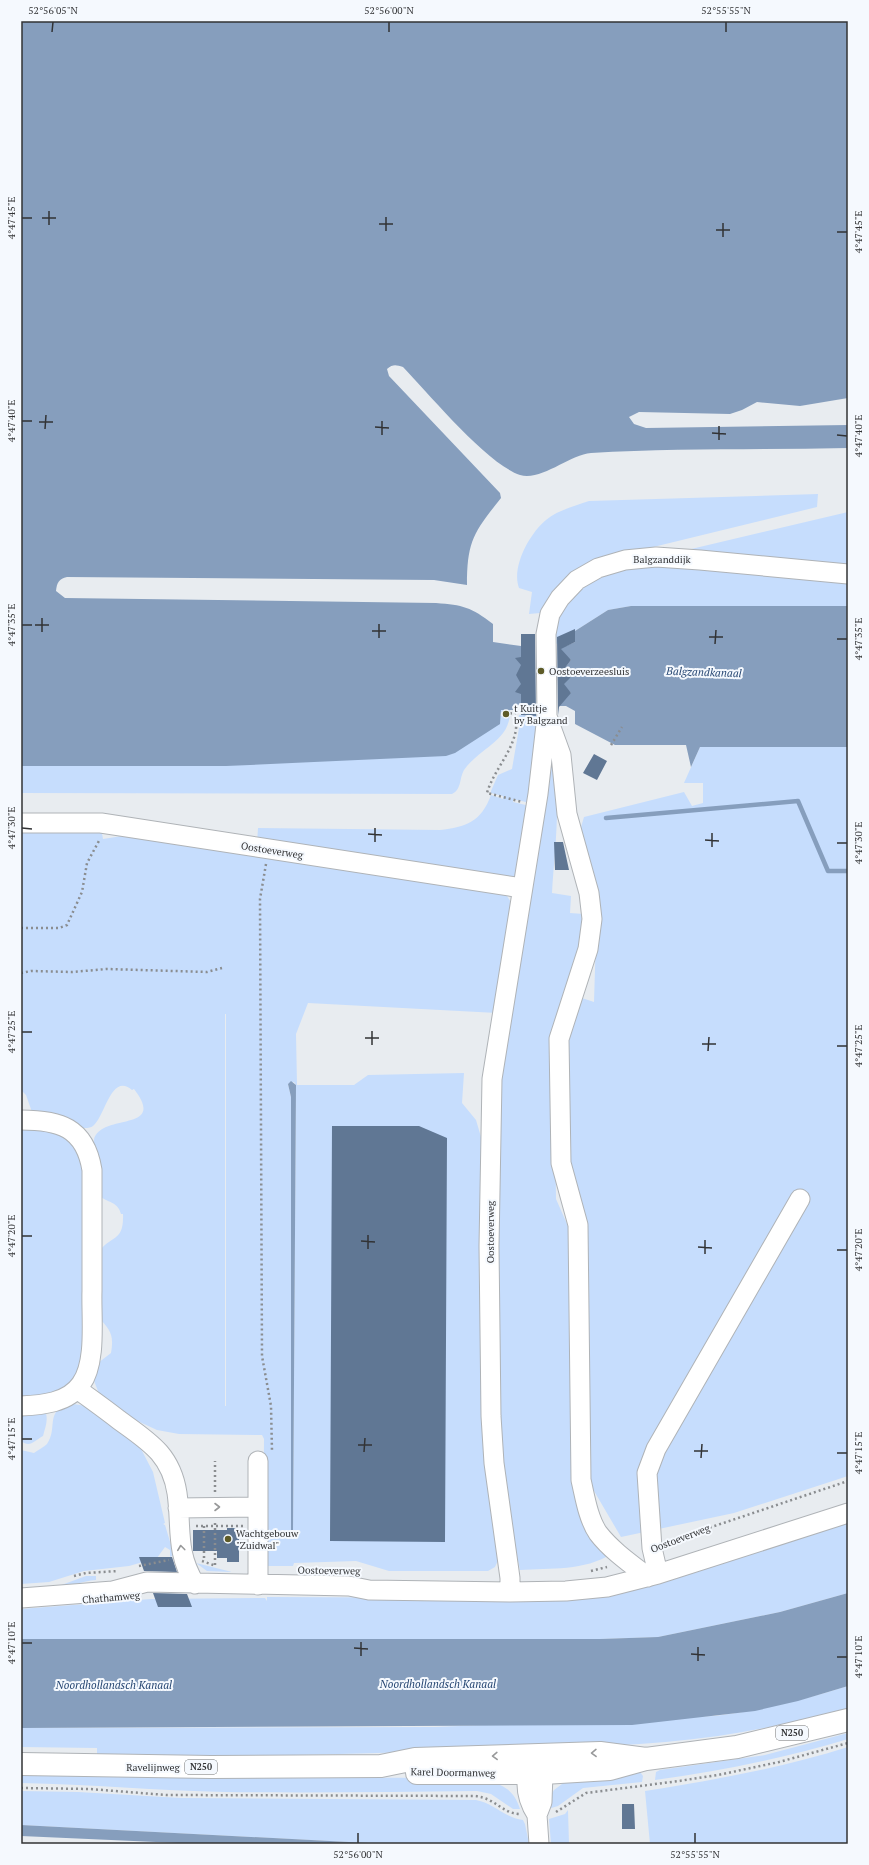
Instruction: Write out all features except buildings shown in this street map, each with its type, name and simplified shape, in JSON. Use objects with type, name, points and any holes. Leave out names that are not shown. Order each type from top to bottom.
[{"type":"main road","name":"Karel Doormanweg","points":[[381,1766],[415,1759],[535,1767],[600,1753],[646,1759],[737,1747],[848,1720]]},
{"type":"main road","name":"Ravelijnweg","points":[[21,1764],[204,1767],[381,1766]]},
{"type":"street","name":"Balgzanddijk","points":[[547,716],[546,634],[550,614],[560,598],[578,580],[598,568],[625,560],[656,557],[848,574]]},
{"type":"street","name":"Oostoeverweg","points":[[510,1592],[510,1578],[494,1463],[491,1416],[489,1230],[492,1079],[538,794],[547,716]]},
{"type":"street","points":[[547,716],[561,755],[567,814],[588,894],[592,919],[588,949],[559,1039],[561,1163],[578,1225],[581,1480],[587,1508],[598,1533],[625,1559],[653,1576]]},
{"type":"street","name":"Oostoeverweg","points":[[21,823],[101,823],[522,888]]},
{"type":"street","points":[[21,1120],[45,1120],[71,1130],[82,1142],[90,1161],[91,1349],[86,1376],[77,1389],[71,1394],[57,1401],[35,1406],[21,1406]]},
{"type":"street","points":[[653,1576],[647,1473],[656,1449],[800,1199]]},
{"type":"street","points":[[77,1389],[153,1444],[166,1460],[174,1481],[183,1569]]},
{"type":"street","points":[[258,1585],[258,1507],[265,1457]]},
{"type":"street","points":[[178,1517],[204,1508],[258,1507]]},
{"type":"street","points":[[510,1592],[566,1591],[608,1587],[653,1576],[848,1513]]},
{"type":"street","name":"Chathamweg","points":[[183,1569],[258,1585],[349,1586],[369,1590],[510,1592]]},
{"type":"street","name":"Chathamweg","points":[[21,1598],[113,1591],[147,1582],[190,1582],[183,1569]]},
{"type":"street","name":"Chathamweg","points":[[21,1604],[144,1594],[190,1593],[183,1569]]},
{"type":"street","points":[[535,1767],[542,1802],[537,1815],[539,1844]]},
{"type":"path","points":[[505,714],[516,712],[514,739],[492,778],[487,793],[513,800]]},
{"type":"path","points":[[612,744],[622,727]]},
{"type":"path","points":[[21,928],[59,928],[67,925],[82,892],[87,863],[97,843],[102,835],[123,832],[126,827]]},
{"type":"path","points":[[265,1457],[271,1406],[265,1380],[262,1340],[260,899],[269,850]]},
{"type":"path","points":[[21,974],[31,971],[72,972],[107,969],[207,972],[222,968]]},
{"type":"path","name":"Oostoeverweg","points":[[652,1548],[689,1533],[848,1480]]},
{"type":"path","points":[[204,1508],[204,1561]]},
{"type":"path","points":[[178,1517],[204,1526],[247,1526]]},
{"type":"path","points":[[589,1571],[609,1566],[625,1559]]},
{"type":"path","points":[[133,1568],[155,1561],[183,1569],[204,1561],[223,1568]]},
{"type":"path","points":[[72,1577],[86,1573],[123,1570]]},
{"type":"shaded area","points":[[818,494],[817,507],[604,559],[540,630],[540,613],[529,614],[532,592],[519,588],[517,580],[520,561],[528,542],[534,533],[546,520],[556,514],[589,501]]},
{"type":"shaded area","points":[[848,512],[848,568],[687,550]]},
{"type":"shaded area","points":[[680,565],[848,580],[848,606],[631,606],[608,610],[575,631],[575,642],[554,644],[556,619],[582,585],[620,568]]},
{"type":"shaded area","points":[[21,693],[499,724],[500,716],[505,715],[505,713],[500,712],[500,710],[510,710],[509,721],[500,737],[478,755],[464,770],[459,787],[452,794],[21,793]]},
{"type":"shaded area","points":[[519,715],[541,716],[530,803],[513,799],[513,802],[530,806],[516,875],[512,878],[257,844],[258,828],[440,830],[458,827],[472,822],[487,804],[491,795],[503,799],[503,796],[491,793],[491,791],[498,775],[512,769],[519,728]]},
{"type":"shaded area","points":[[700,747],[848,747],[848,1476],[734,1513],[621,1537],[587,1479],[570,1177],[565,1040],[582,998],[594,1002],[597,903],[579,834],[584,817],[684,792],[692,806],[703,803],[703,783],[684,783]]},
{"type":"shaded area","points":[[551,754],[555,769],[557,804],[552,893],[571,896],[570,913],[584,914],[582,939],[562,1010],[554,1021],[556,1199],[571,1233],[575,1490],[611,1554],[579,1566],[555,1569],[520,1570],[511,1527],[498,1416],[495,1232],[499,1075]]},
{"type":"shaded area","points":[[21,827],[101,828],[103,839],[135,834],[499,891],[507,896],[512,904],[497,1013],[308,1003],[296,1034],[297,1085],[354,1085],[368,1075],[464,1073],[462,1103],[476,1120],[481,1137],[481,1383],[485,1443],[499,1558],[495,1567],[488,1571],[389,1571],[356,1561],[294,1563],[293,1566],[263,1566],[264,1439],[262,1435],[179,1434],[157,1430],[131,1418],[100,1396],[92,1376],[98,1363],[111,1353],[112,1347],[112,1337],[106,1325],[97,1316],[98,1253],[119,1234],[123,1223],[123,1214],[121,1214],[118,1207],[101,1197],[95,1189],[94,1140],[99,1132],[108,1126],[138,1117],[143,1112],[142,1103],[134,1089],[132,1090],[125,1086],[119,1087],[109,1098],[93,1126],[81,1128],[64,1124],[32,1112],[26,1095],[21,1090]],"holes":[[[226,1014],[226,1406],[225,1406]],[[294,1082],[296,1085],[293,1532],[291,1531],[291,1097],[288,1084]]]},
{"type":"shaded area","points":[[21,1124],[61,1131],[86,1163],[85,1361],[66,1390],[21,1402]]},
{"type":"shaded area","points":[[67,1403],[86,1406],[140,1447],[153,1472],[165,1523],[163,1524],[165,1525],[174,1555],[170,1557],[170,1550],[165,1547],[157,1558],[129,1566],[84,1571],[49,1582],[21,1584],[21,1450],[34,1453],[47,1444],[52,1432],[56,1412],[60,1407]]},
{"type":"shaded area","points":[[21,1410],[45,1411],[47,1417],[43,1436],[30,1444],[21,1441]]},
{"type":"shaded area","points":[[848,1521],[848,1593],[780,1612],[658,1637],[600,1639],[21,1639],[21,1609],[151,1599],[265,1598],[267,1601],[267,1597],[538,1598]]},
{"type":"shaded area","points":[[196,1563],[232,1572],[207,1571]]},
{"type":"shaded area","points":[[86,1576],[96,1576],[96,1580],[56,1587]]},
{"type":"shaded area","points":[[848,1686],[848,1709],[749,1731],[655,1743],[372,1753],[189,1756],[97,1756],[97,1748],[21,1747],[21,1728],[435,1727],[715,1716],[782,1704]]},
{"type":"shaded area","points":[[848,1733],[848,1739],[776,1758],[728,1768],[655,1780],[656,1772],[660,1770],[765,1755]]},
{"type":"shaded area","points":[[848,1747],[848,1844],[650,1844],[645,1791],[748,1773]]},
{"type":"shaded area","points":[[640,1772],[643,1776],[642,1782],[583,1788],[558,1806],[548,1809],[551,1795],[554,1790],[570,1778]]},
{"type":"shaded area","points":[[21,1774],[131,1777],[464,1778],[498,1784],[511,1792],[520,1809],[513,1809],[491,1794],[477,1791],[200,1791],[21,1783]]},
{"type":"shaded area","points":[[21,1791],[78,1792],[181,1798],[476,1800],[488,1804],[510,1816],[523,1820],[529,1844],[387,1844],[21,1825]]},
{"type":"shaded area","points":[[568,1810],[569,1844],[551,1844],[549,1819],[565,1814]]},
{"type":"water","points":[[21,21],[848,21],[848,398],[800,406],[757,402],[742,410],[730,414],[639,412],[629,417],[634,424],[646,428],[848,425],[848,448],[623,451],[591,453],[574,458],[537,474],[528,476],[520,475],[491,457],[475,443],[403,367],[396,365],[391,366],[387,369],[389,376],[500,493],[501,498],[484,520],[474,538],[467,570],[467,585],[434,580],[67,577],[59,581],[56,591],[65,598],[436,603],[460,606],[472,610],[493,624],[493,642],[521,646],[521,658],[516,659],[521,660],[521,674],[516,675],[521,676],[521,705],[515,706],[515,710],[501,710],[500,724],[455,753],[446,756],[226,766],[21,766]]},
{"type":"water","name":"Balgzandkanaal","points":[[631,606],[848,606],[848,747],[700,747],[691,767],[686,745],[615,745],[575,724],[575,711],[566,706],[560,706],[560,695],[571,693],[567,690],[560,679],[568,679],[571,677],[567,674],[560,674],[571,660],[566,657],[560,658],[560,646],[566,646],[575,642],[575,631],[608,610]]},
{"type":"water","points":[[291,1081],[296,1085],[293,1532],[291,1531],[291,1097],[288,1084]]},
{"type":"water","name":"Noordhollandsch Kanaal","points":[[848,1593],[848,1686],[798,1701],[755,1711],[632,1725],[21,1728],[21,1639],[600,1639],[658,1637],[780,1612]]},
{"type":"water","points":[[21,1825],[387,1844],[201,1844],[21,1836]]},
{"type":"waterway","points":[[606,818],[798,801],[828,871],[848,871]]},
{"type":"place","name":"Oostoeverzeesluis","points":[[541,671]]},
{"type":"place","name":"t Kuitje by Balgzand","points":[[506,714]]},
{"type":"place","name":"Wachtgebouw \"Zuidwal\"","points":[[228,1539]]}]
